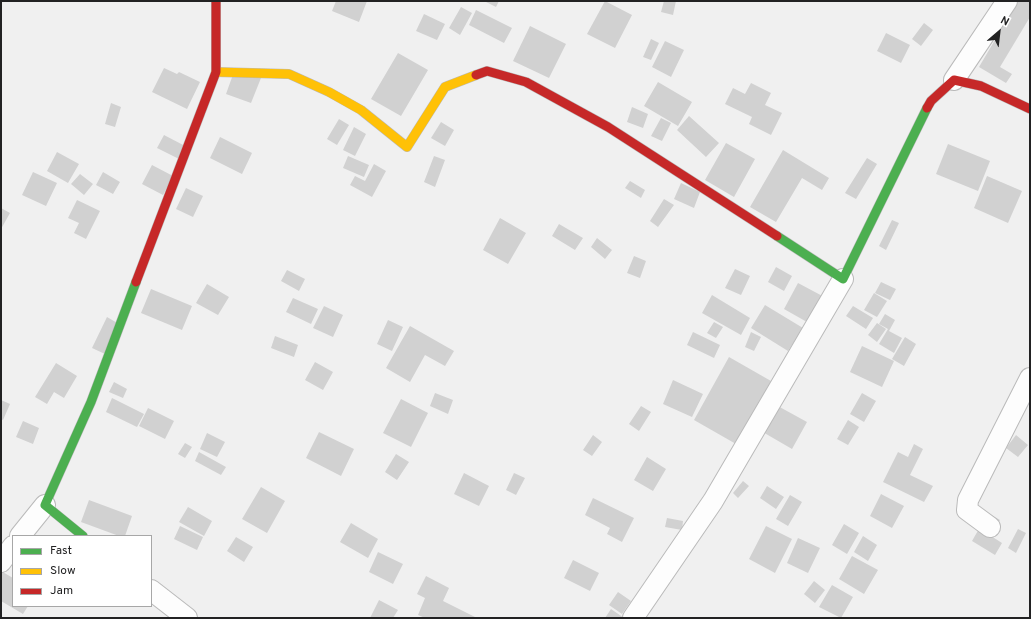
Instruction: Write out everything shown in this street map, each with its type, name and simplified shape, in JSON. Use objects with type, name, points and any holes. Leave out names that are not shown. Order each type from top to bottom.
[{"type":"street","points":[[21,535],[45,505],[91,402],[216,72],[216,1]]},
{"type":"street","points":[[633,618],[713,501],[843,279],[931,101],[954,80],[1007,1]]},
{"type":"street","points":[[216,72],[289,74],[329,92],[361,110],[407,147],[446,86],[487,71],[526,82],[608,127],[843,279]]},
{"type":"street","points":[[954,80],[981,86],[1030,109]]},
{"type":"street","points":[[990,527],[967,510],[968,500],[1030,378]]},
{"type":"street","points":[[45,505],[82,535]]},
{"type":"street","points":[[1,562],[12,547]]},
{"type":"street","points":[[152,591],[187,618]]},
{"type":"building","points":[[336,1],[367,1],[359,22],[332,11]]},
{"type":"building","points":[[484,1],[499,1],[496,7]]},
{"type":"building","points":[[605,1],[632,15],[615,48],[587,34]]},
{"type":"building","points":[[664,1],[676,1],[673,15],[661,12]]},
{"type":"building","points":[[1018,1],[1030,1],[1030,17],[1000,67],[1012,74],[1006,83],[979,67]]},
{"type":"building","points":[[461,7],[472,13],[460,35],[449,28]]},
{"type":"building","points":[[476,10],[512,28],[504,43],[469,25]]},
{"type":"building","points":[[424,14],[445,24],[437,40],[416,31]]},
{"type":"building","points":[[924,23],[933,30],[921,46],[912,39]]},
{"type":"building","points":[[530,26],[566,44],[549,78],[513,61]]},
{"type":"building","points":[[886,33],[910,45],[901,63],[877,51]]},
{"type":"building","points":[[651,39],[659,43],[651,60],[643,57]]},
{"type":"building","points":[[665,41],[684,50],[671,77],[652,67]]},
{"type":"building","points":[[398,53],[428,70],[401,116],[371,99]]},
{"type":"building","points":[[164,68],[177,74],[179,72],[200,82],[187,109],[152,92]]},
{"type":"building","points":[[235,69],[261,78],[251,103],[226,94]]},
{"type":"building","points":[[658,82],[692,102],[678,126],[644,106]]},
{"type":"building","points":[[751,83],[771,93],[765,105],[782,113],[771,135],[749,124],[752,117],[725,104],[733,88],[745,94]]},
{"type":"building","points":[[111,103],[121,107],[115,127],[105,124]]},
{"type":"building","points":[[632,107],[648,114],[643,128],[627,122]]},
{"type":"building","points":[[689,116],[719,143],[706,157],[677,130]]},
{"type":"building","points":[[661,118],[671,123],[662,141],[651,136]]},
{"type":"building","points":[[339,119],[349,125],[337,145],[327,139]]},
{"type":"building","points":[[441,122],[454,130],[445,146],[431,138]]},
{"type":"building","points":[[354,127],[366,134],[355,156],[343,150]]},
{"type":"building","points":[[164,135],[187,147],[181,160],[157,148]]},
{"type":"building","points":[[220,137],[252,153],[242,174],[210,158]]},
{"type":"building","points":[[726,143],[755,159],[734,197],[705,180]]},
{"type":"building","points":[[948,144],[990,161],[978,191],[936,174]]},
{"type":"building","points":[[783,150],[829,178],[822,190],[802,178],[776,222],[750,207]]},
{"type":"building","points":[[57,152],[79,164],[68,183],[47,171]]},
{"type":"building","points":[[348,156],[369,165],[364,177],[343,168]]},
{"type":"building","points":[[434,156],[445,160],[435,187],[424,182]]},
{"type":"building","points":[[867,158],[877,164],[856,199],[845,193]]},
{"type":"building","points":[[374,164],[386,171],[372,197],[350,185],[355,176],[365,181]]},
{"type":"building","points":[[152,165],[173,176],[163,195],[142,184]]},
{"type":"building","points":[[33,172],[57,183],[46,206],[22,195]]},
{"type":"building","points":[[103,172],[120,182],[113,194],[96,185]]},
{"type":"building","points":[[80,174],[93,184],[84,195],[71,184]]},
{"type":"building","points":[[987,176],[1022,191],[1008,223],[974,208]]},
{"type":"building","points":[[630,181],[645,190],[641,198],[625,188]]},
{"type":"building","points":[[681,183],[700,192],[694,208],[674,199]]},
{"type":"building","points":[[186,188],[203,196],[193,217],[176,209]]},
{"type":"building","points":[[664,199],[674,205],[658,227],[650,221]]},
{"type":"building","points":[[77,200],[100,211],[86,239],[74,233],[79,223],[68,218]]},
{"type":"building","points":[[1,208],[10,213],[1,229]]},
{"type":"building","points":[[500,218],[526,233],[508,264],[483,250]]},
{"type":"building","points":[[892,220],[899,223],[886,250],[879,246]]},
{"type":"building","points":[[559,224],[583,238],[575,250],[552,236]]},
{"type":"building","points":[[597,238],[612,250],[605,259],[591,247]]},
{"type":"building","points":[[634,256],[646,261],[640,278],[627,273]]},
{"type":"building","points":[[776,267],[792,276],[784,291],[768,282]]},
{"type":"building","points":[[735,269],[750,276],[741,295],[725,288]]},
{"type":"building","points":[[287,270],[305,279],[299,291],[281,281]]},
{"type":"building","points":[[881,282],[896,289],[890,300],[875,293]]},
{"type":"building","points":[[798,283],[828,299],[814,326],[784,309]]},
{"type":"building","points":[[207,284],[229,297],[218,315],[196,303]]},
{"type":"building","points":[[151,289],[192,306],[182,330],[141,313]]},
{"type":"building","points":[[874,293],[887,301],[877,317],[864,310]]},
{"type":"building","points":[[712,295],[750,318],[741,335],[702,313]]},
{"type":"building","points":[[293,298],[318,309],[311,324],[286,312]]},
{"type":"building","points":[[765,305],[803,328],[788,351],[751,328]]},
{"type":"building","points":[[324,306],[343,315],[333,337],[313,328]]},
{"type":"building","points":[[853,306],[873,318],[866,329],[846,316]]},
{"type":"building","points":[[885,314],[895,320],[889,331],[902,338],[894,353],[879,344],[888,329],[879,324]]},
{"type":"building","points":[[107,317],[119,324],[105,354],[92,348]]},
{"type":"building","points":[[388,320],[403,327],[392,351],[377,344]]},
{"type":"building","points":[[714,322],[723,327],[716,338],[707,333]]},
{"type":"building","points":[[877,323],[886,329],[877,342],[868,335]]},
{"type":"building","points":[[410,326],[454,351],[445,366],[425,355],[410,382],[386,368]]},
{"type":"building","points":[[693,332],[720,345],[714,358],[687,345]]},
{"type":"building","points":[[751,332],[761,337],[754,351],[745,347]]},
{"type":"building","points":[[275,336],[298,345],[294,357],[271,348]]},
{"type":"building","points":[[905,337],[916,344],[904,366],[892,359]]},
{"type":"building","points":[[862,346],[894,361],[882,387],[850,372]]},
{"type":"building","points":[[729,357],[771,381],[736,444],[694,420]]},
{"type":"building","points":[[315,362],[333,372],[323,390],[305,380]]},
{"type":"building","points":[[56,363],[77,376],[64,398],[54,392],[47,404],[35,397]]},
{"type":"building","points":[[673,380],[703,394],[692,417],[663,404]]},
{"type":"building","points":[[114,382],[127,389],[123,398],[109,392]]},
{"type":"building","points":[[435,393],[453,400],[448,414],[430,406]]},
{"type":"building","points":[[862,393],[876,401],[864,422],[850,414]]},
{"type":"building","points":[[112,398],[144,414],[137,427],[106,412]]},
{"type":"building","points":[[401,399],[428,413],[411,447],[383,433]]},
{"type":"building","points":[[1,400],[10,404],[3,420],[1,419]]},
{"type":"building","points":[[776,405],[807,422],[792,449],[761,431]]},
{"type":"building","points":[[641,406],[651,412],[639,431],[629,424]]},
{"type":"building","points":[[148,408],[174,421],[165,439],[139,426]]},
{"type":"building","points":[[848,420],[859,427],[848,445],[837,439]]},
{"type":"building","points":[[23,421],[39,428],[33,444],[16,437]]},
{"type":"building","points":[[319,432],[354,449],[341,476],[306,458]]},
{"type":"building","points":[[207,433],[225,442],[217,457],[200,449]]},
{"type":"building","points":[[593,435],[602,442],[592,456],[583,450]]},
{"type":"building","points":[[1016,435],[1028,445],[1018,457],[1006,448]]},
{"type":"building","points":[[185,443],[192,447],[185,458],[178,454]]},
{"type":"building","points":[[914,444],[923,449],[910,475],[933,486],[924,502],[883,482],[898,452],[908,457]]},
{"type":"building","points":[[199,452],[226,467],[221,475],[195,461]]},
{"type":"building","points":[[396,454],[409,462],[397,480],[385,472]]},
{"type":"building","points":[[647,457],[666,469],[653,491],[634,480]]},
{"type":"building","points":[[464,473],[489,486],[479,506],[454,494]]},
{"type":"building","points":[[514,473],[525,478],[516,495],[506,490]]},
{"type":"building","points":[[743,481],[749,486],[738,498],[733,493]]},
{"type":"building","points":[[767,486],[784,497],[776,509],[760,498]]},
{"type":"building","points":[[261,487],[285,501],[267,533],[242,519]]},
{"type":"building","points":[[881,494],[904,506],[892,528],[870,516]]},
{"type":"building","points":[[790,495],[802,502],[788,526],[776,519]]},
{"type":"building","points":[[593,498],[634,518],[622,542],[607,534],[610,528],[585,515]]},
{"type":"building","points":[[89,500],[132,516],[125,535],[116,535],[81,522]]},
{"type":"building","points":[[188,507],[212,521],[204,536],[179,522]]},
{"type":"building","points":[[988,513],[1000,520],[991,536],[1002,543],[995,555],[972,541]]},
{"type":"building","points":[[667,518],[683,521],[682,530],[665,527]]},
{"type":"building","points":[[351,523],[378,539],[368,558],[340,542]]},
{"type":"building","points":[[844,524],[859,533],[847,554],[832,545]]},
{"type":"building","points":[[180,526],[203,537],[197,550],[174,539]]},
{"type":"building","points":[[766,526],[792,539],[775,573],[749,559]]},
{"type":"building","points":[[1018,529],[1026,533],[1016,553],[1008,548]]},
{"type":"building","points":[[863,536],[877,545],[868,561],[854,552]]},
{"type":"building","points":[[236,537],[253,547],[244,562],[227,551]]},
{"type":"building","points":[[798,538],[820,548],[808,573],[787,563]]},
{"type":"building","points":[[378,552],[403,564],[393,584],[369,572]]},
{"type":"building","points":[[852,556],[878,570],[864,594],[839,579]]},
{"type":"building","points":[[573,560],[599,573],[590,591],[564,578]]},
{"type":"building","points":[[1,571],[12,577],[12,607],[27,607],[23,614],[1,601]]},
{"type":"building","points":[[426,576],[449,588],[443,601],[477,618],[425,618],[418,615],[425,598],[417,594]]},
{"type":"building","points":[[814,581],[825,590],[815,603],[804,594]]},
{"type":"building","points":[[832,585],[853,597],[841,618],[819,607]]},
{"type":"building","points":[[618,592],[631,601],[622,614],[609,605]]},
{"type":"building","points":[[379,600],[398,610],[393,618],[370,618]]},
{"type":"building","points":[[611,609],[624,618],[605,618]]},
{"type":"traffic: fast","points":[[777,236],[843,279],[927,108]]},
{"type":"traffic: fast","points":[[82,535],[45,505],[91,402],[136,282]]},
{"type":"traffic: slow","points":[[216,72],[289,74],[329,92],[361,110],[407,147],[445,87],[476,75]]},
{"type":"traffic: jam","points":[[136,282],[216,72],[216,1]]},
{"type":"traffic: jam","points":[[476,75],[487,71],[526,82],[608,127],[777,236]]},
{"type":"traffic: jam","points":[[927,108],[931,101],[954,80],[981,86],[1030,109]]}]
